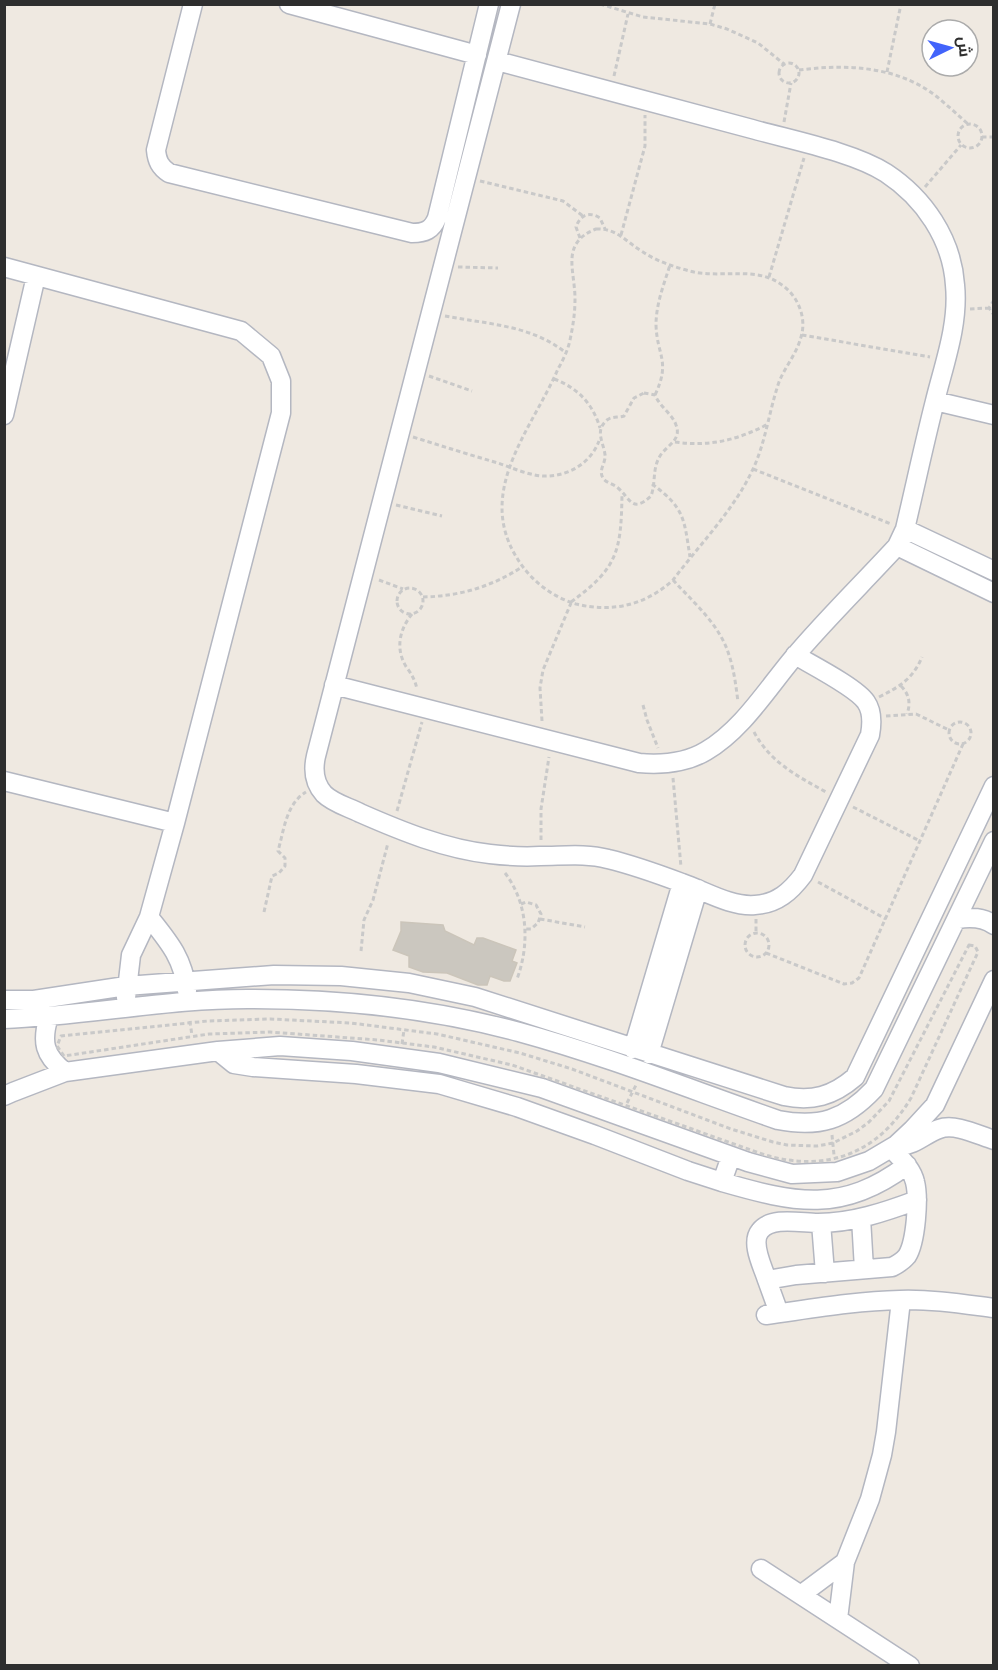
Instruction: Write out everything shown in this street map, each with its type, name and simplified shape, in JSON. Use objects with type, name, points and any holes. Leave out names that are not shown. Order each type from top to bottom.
[{"type":"street","points":[[193,4],[156,150],[157,160],[162,168],[169,173],[412,233],[428,231],[437,218],[489,4]]},
{"type":"street","points":[[289,4],[477,55]]},
{"type":"street","points":[[511,4],[314,766],[318,786],[323,793],[336,802],[393,827],[440,843],[488,854],[542,856],[580,854],[607,858],[737,904],[756,905],[771,902],[784,896],[803,874],[870,735],[869,710],[861,696],[795,655]]},
{"type":"street","points":[[334,685],[639,763],[667,764],[686,760],[720,742],[901,538],[946,360],[956,309],[951,261],[943,238],[931,217],[915,198],[884,172],[860,160],[497,61]]},
{"type":"street","points":[[4,267],[241,331],[272,356],[281,381],[281,413],[176,823],[149,917],[131,955],[126,986],[126,1008]]},
{"type":"street","points":[[4,415],[36,276]]},
{"type":"street","points":[[935,401],[993,415]]},
{"type":"street","points":[[901,538],[993,572]]},
{"type":"street","points":[[901,538],[993,592]]},
{"type":"street","points":[[4,781],[176,823]]},
{"type":"street","points":[[4,1000],[34,1000],[126,986],[274,975],[341,976],[409,983],[475,997],[799,1099],[814,1099],[830,1095],[843,1088],[855,1077],[993,786]]},
{"type":"street","points":[[4,1019],[189,1001],[308,1000],[386,1006],[453,1017],[519,1032],[778,1120],[799,1124],[820,1123],[859,1105],[874,1089],[993,843]]},
{"type":"street","points":[[641,1051],[690,886]]},
{"type":"street","points":[[149,917],[175,950],[186,981],[189,1001]]},
{"type":"street","points":[[958,919],[973,917],[989,921],[993,925]]},
{"type":"street","points":[[4,1096],[65,1072],[192,1045],[218,1051],[280,1046],[352,1051],[401,1050],[439,1063],[542,1088],[730,1156],[792,1174],[869,1161],[893,1146],[912,1130],[935,1105],[993,980]]},
{"type":"street","points":[[49,1016],[44,1031],[47,1054],[65,1072]]},
{"type":"street","points":[[218,1051],[234,1064],[252,1067],[356,1074],[439,1084],[561,1123],[688,1171],[772,1196],[809,1201],[835,1199],[861,1191],[889,1178],[907,1165]]},
{"type":"street","points":[[893,1146],[909,1145],[947,1127],[993,1140]]},
{"type":"street","points":[[767,1280],[796,1275],[892,1267],[901,1263],[907,1256],[911,1245],[917,1200],[915,1180],[893,1146]]},
{"type":"street","points":[[722,1182],[730,1156]]},
{"type":"street","points":[[917,1200],[861,1218],[821,1223],[766,1225],[758,1233],[756,1243],[767,1280],[772,1314],[901,1300],[950,1302],[993,1308]]},
{"type":"street","points":[[861,1218],[864,1269]]},
{"type":"street","points":[[821,1223],[825,1274]]},
{"type":"street","points":[[838,1619],[845,1562],[863,1520],[882,1455],[901,1300]]},
{"type":"street","points":[[802,1594],[845,1562]]},
{"type":"street","points":[[761,1569],[910,1665]]},
{"type":"path","points":[[600,4],[628,14],[710,24],[750,39],[784,64],[793,63],[799,69],[836,66],[887,72],[924,88],[968,124],[978,127],[982,137],[978,145],[970,148],[961,145],[958,139],[958,132],[962,126],[968,124]]},
{"type":"path","points":[[710,24],[716,4]]},
{"type":"path","points":[[887,72],[901,4]]},
{"type":"path","points":[[610,91],[628,14]]},
{"type":"path","points":[[784,64],[780,70],[780,78],[791,83]]},
{"type":"path","points":[[781,137],[791,83],[798,78],[799,69]]},
{"type":"path","points":[[621,235],[645,146],[646,124],[640,99]]},
{"type":"path","points":[[982,137],[993,137]]},
{"type":"path","points":[[769,277],[808,144]]},
{"type":"path","points":[[915,198],[961,145]]},
{"type":"path","points":[[467,178],[563,201],[583,216]]},
{"type":"path","points":[[580,238],[576,226],[583,216],[589,214],[600,218],[604,229]]},
{"type":"path","points":[[604,229],[621,235],[644,253],[670,265],[705,274],[757,273],[769,277],[788,289],[798,304],[803,320],[802,335],[780,380],[753,469],[727,513],[673,580],[655,595],[621,607],[596,607],[571,602],[545,589],[522,567],[511,549],[504,528],[503,497],[509,467],[519,442],[554,379],[570,344],[574,313],[571,254],[580,238],[587,233],[604,229]]},
{"type":"path","points":[[600,439],[605,456],[601,471],[602,477],[632,503],[640,504],[651,496],[653,474],[661,455],[675,442],[678,433],[676,424],[655,395],[663,368],[656,316],[659,297],[670,265]]},
{"type":"path","points":[[444,267],[498,268]]},
{"type":"path","points":[[993,300],[989,308],[993,315]]},
{"type":"path","points":[[431,314],[525,330],[547,339],[566,353]]},
{"type":"path","points":[[802,335],[946,360]]},
{"type":"path","points":[[416,371],[472,391]]},
{"type":"path","points":[[400,433],[509,467],[547,476],[564,473],[586,461],[597,447],[601,429],[588,402],[573,388],[554,379]]},
{"type":"path","points":[[601,429],[609,418],[624,416],[631,402],[639,394],[655,395]]},
{"type":"path","points":[[675,442],[698,445],[719,443],[768,424]]},
{"type":"path","points":[[753,469],[901,538]]},
{"type":"path","points":[[652,484],[674,501],[682,514],[690,557]]},
{"type":"path","points":[[542,856],[541,809],[547,739],[541,679],[546,661],[571,602],[608,571],[613,561],[622,531],[622,492]]},
{"type":"path","points":[[382,502],[442,516]]},
{"type":"path","points":[[423,597],[449,596],[475,590],[492,584],[522,567]]},
{"type":"path","points":[[363,575],[403,589]]},
{"type":"path","points":[[673,580],[713,624],[725,644],[744,717],[774,759],[794,775],[920,841]]},
{"type":"path","points":[[412,614],[403,612],[397,605],[397,596],[403,589],[410,587],[416,589],[423,597]]},
{"type":"path","points":[[412,705],[417,690],[416,683],[403,661],[400,645],[403,628],[412,614],[420,609],[423,597]]},
{"type":"path","points":[[869,710],[914,674],[922,657]]},
{"type":"path","points":[[900,686],[905,690],[910,702],[907,714]]},
{"type":"path","points":[[643,705],[652,736],[667,764],[675,792],[690,886]]},
{"type":"path","points":[[869,710],[916,714],[949,730]]},
{"type":"path","points":[[766,952],[836,982],[852,983],[859,978],[963,744],[971,736],[968,725],[957,723],[949,730]]},
{"type":"path","points":[[949,730],[951,740],[958,745],[963,744]]},
{"type":"path","points":[[264,912],[272,876],[279,873],[285,866],[285,858],[278,851],[290,810],[301,796],[318,786]]},
{"type":"path","points":[[488,854],[508,876],[521,904],[525,929],[523,960],[517,979]]},
{"type":"path","points":[[803,874],[886,918]]},
{"type":"path","points":[[521,904],[526,902],[536,905],[541,914],[535,927],[525,929]]},
{"type":"path","points":[[540,919],[585,927]]},
{"type":"path","points":[[756,933],[765,936],[768,944],[766,952],[757,957],[752,956],[745,948],[747,938],[756,933]]},
{"type":"path","points":[[973,945],[978,952],[904,1110],[895,1122],[874,1141],[836,1166],[778,1159],[512,1065],[461,1053],[401,1050],[310,1034],[270,1032],[209,1034],[192,1045],[64,1056],[57,1046],[61,1036],[190,1023],[230,1020],[300,1020],[405,1029],[465,1039],[520,1053],[633,1091],[731,1129],[773,1142],[802,1146],[832,1143],[858,1131],[880,1112],[889,1101],[967,947],[973,945]]},
{"type":"path","points":[[189,1001],[192,1045]]},
{"type":"path","points":[[401,1050],[405,1029]]},
{"type":"path","points":[[626,1106],[642,1072]]},
{"type":"path","points":[[830,1119],[836,1166]]},
{"type":"building","points":[[401,922],[443,925],[445,931],[474,945],[477,938],[483,938],[516,950],[512,961],[517,963],[510,981],[490,976],[487,985],[478,985],[447,973],[423,972],[409,967],[409,956],[393,950],[401,931]]}]
